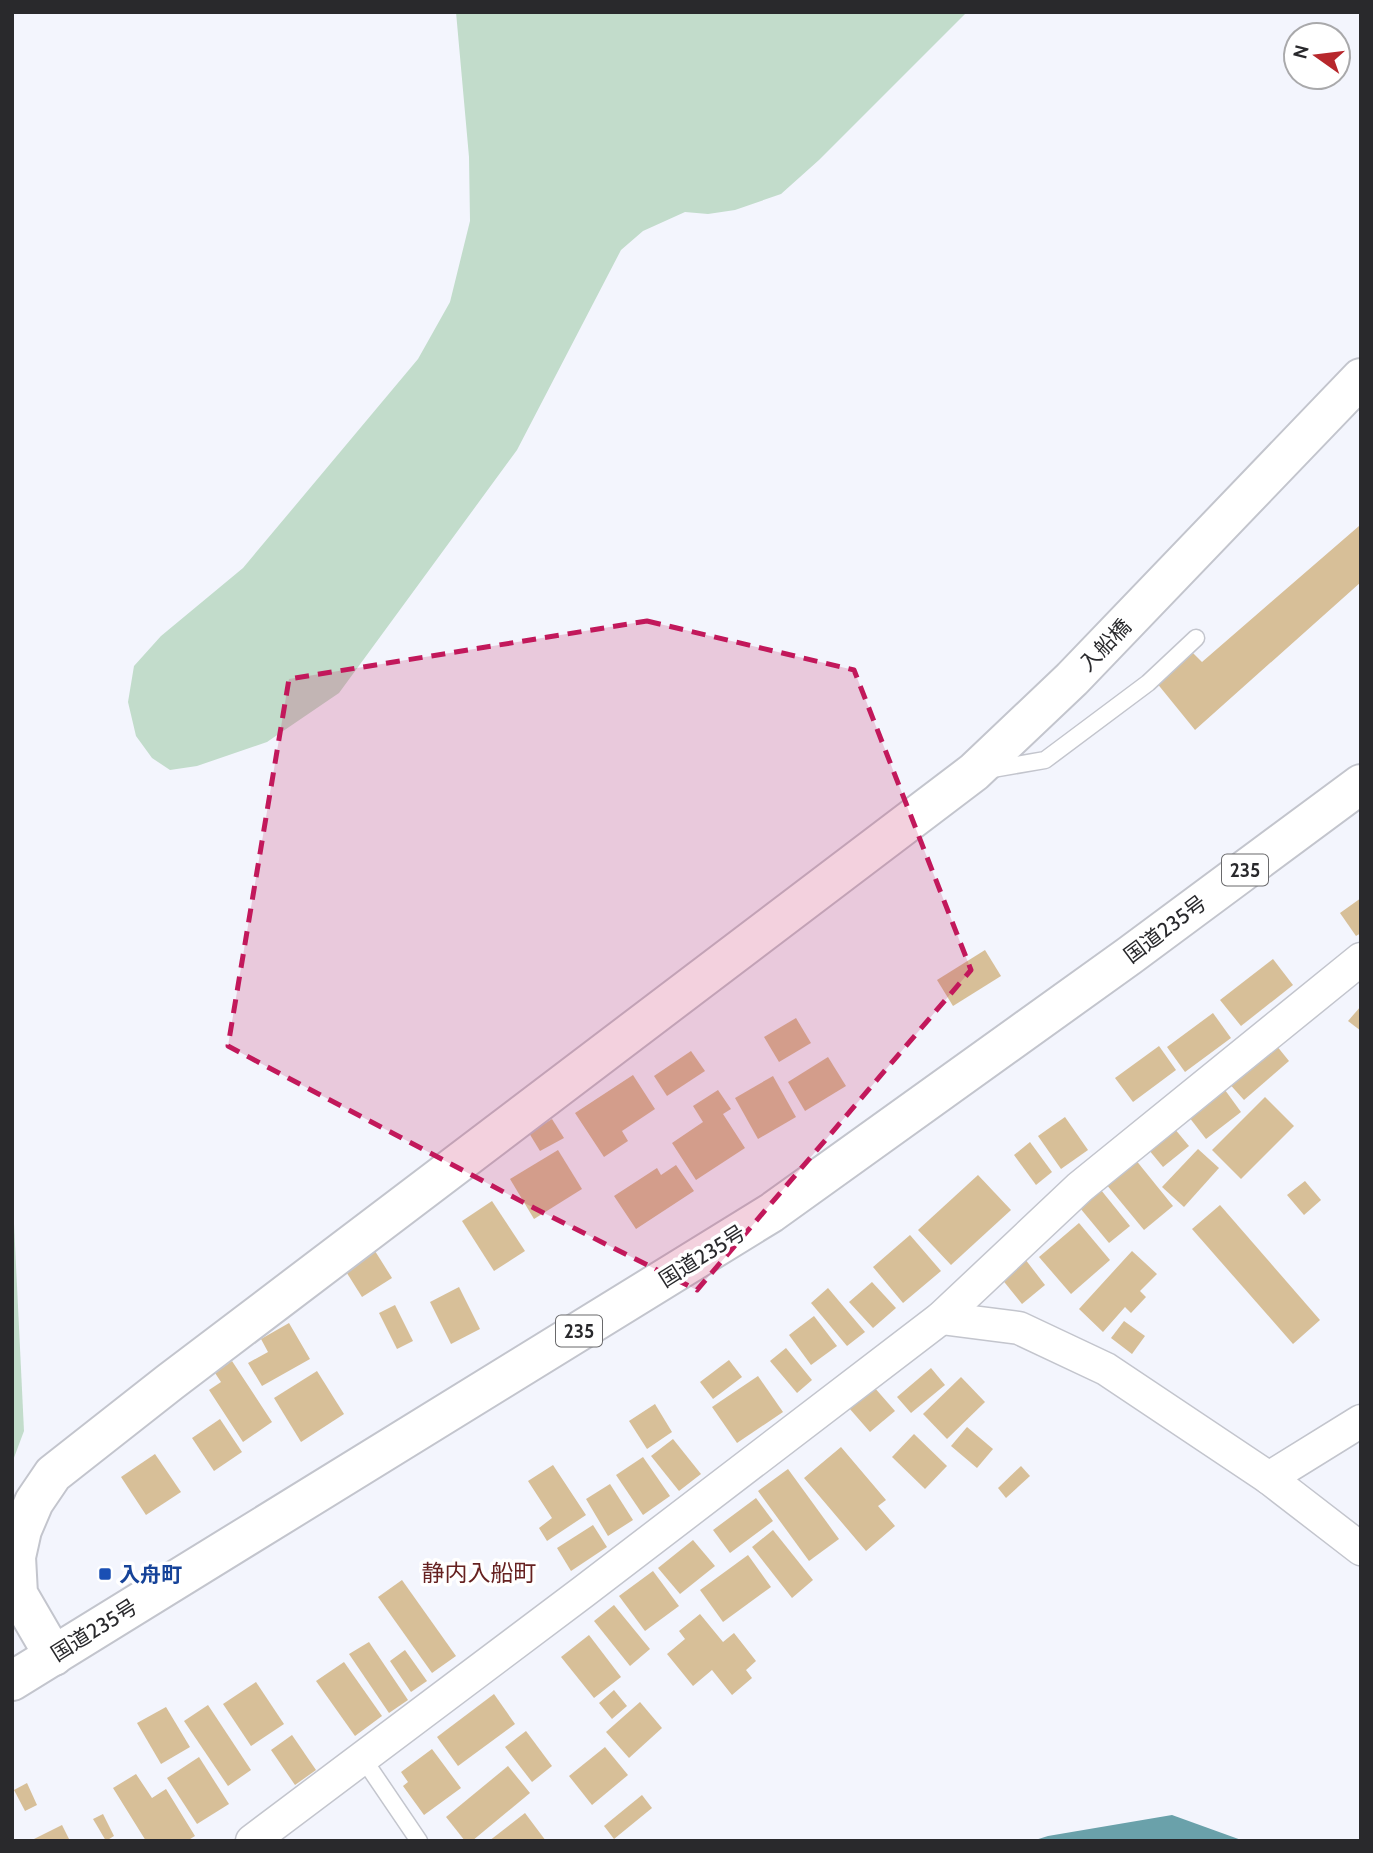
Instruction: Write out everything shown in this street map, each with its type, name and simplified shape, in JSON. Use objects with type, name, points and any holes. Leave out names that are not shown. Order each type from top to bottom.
[{"type":"main road","name":"入船橋","points":[[54,1656],[18,1594],[16,1557],[22,1530],[34,1503],[52,1474],[181,1373],[974,772],[1072,679],[1361,378]]},
{"type":"main road","name":"国道235号","points":[[12,1681],[771,1213],[1129,956],[1361,784]]},
{"type":"street","points":[[252,1841],[941,1318],[1080,1187],[1361,959]]},
{"type":"street","points":[[941,1318],[1019,1328],[1106,1369],[1269,1478],[1361,1549]]},
{"type":"street","points":[[1269,1478],[1361,1421]]},
{"type":"lane","points":[[974,772],[1045,760],[1148,683],[1196,638]]},
{"type":"lane","points":[[362,1757],[419,1841]]},
{"type":"highlighted area","points":[[647,621],[854,670],[971,970],[697,1290],[534,1208],[228,1046],[289,679]]},
{"type":"green space","points":[[456,12],[967,12],[819,160],[781,194],[735,210],[708,214],[685,212],[643,231],[621,250],[517,450],[339,693],[267,742],[197,766],[170,770],[152,758],[136,736],[128,702],[134,666],[161,636],[243,568],[418,359],[450,302],[470,221],[469,157]]},
{"type":"green space","points":[[12,1182],[24,1431],[12,1463]]},
{"type":"water","points":[[1172,1815],[1244,1841],[1032,1841],[1048,1836]]},
{"type":"building","points":[[1359,526],[1361,582],[1195,730],[1156,682],[1192,652],[1202,662]]},
{"type":"building","points":[[1361,898],[1361,933],[1356,936],[1340,913]]},
{"type":"building","points":[[985,950],[1001,976],[953,1006],[937,980]]},
{"type":"building","points":[[1273,959],[1293,985],[1241,1026],[1220,1000]]},
{"type":"building","points":[[1361,1006],[1361,1031],[1348,1021]]},
{"type":"building","points":[[1213,1013],[1231,1038],[1185,1072],[1167,1047]]},
{"type":"building","points":[[796,1018],[811,1043],[779,1062],[764,1037]]},
{"type":"building","points":[[1272,1040],[1289,1061],[1244,1100],[1226,1080]]},
{"type":"building","points":[[1159,1046],[1176,1070],[1133,1102],[1115,1078]]},
{"type":"building","points":[[691,1051],[705,1071],[667,1096],[654,1076]]},
{"type":"building","points":[[828,1057],[846,1086],[805,1111],[788,1082]]},
{"type":"building","points":[[633,1075],[655,1109],[622,1131],[628,1141],[604,1157],[575,1113]]},
{"type":"building","points":[[773,1076],[796,1117],[758,1139],[735,1098]]},
{"type":"building","points":[[718,1090],[731,1109],[723,1114],[745,1148],[696,1180],[672,1143],[703,1122],[693,1106]]},
{"type":"building","points":[[1225,1090],[1241,1112],[1206,1139],[1189,1117]]},
{"type":"building","points":[[1265,1097],[1294,1126],[1241,1179],[1212,1150]]},
{"type":"building","points":[[1065,1117],[1088,1150],[1061,1169],[1038,1136]]},
{"type":"building","points":[[552,1119],[564,1138],[540,1151],[529,1133]]},
{"type":"building","points":[[1169,1122],[1189,1146],[1163,1167],[1144,1144]]},
{"type":"building","points":[[1030,1142],[1052,1172],[1036,1185],[1014,1155]]},
{"type":"building","points":[[1198,1149],[1219,1168],[1184,1207],[1162,1187]]},
{"type":"building","points":[[558,1150],[582,1189],[534,1219],[510,1179]]},
{"type":"building","points":[[1135,1159],[1173,1206],[1144,1230],[1106,1184]]},
{"type":"building","points":[[676,1165],[694,1191],[636,1229],[614,1196],[657,1168],[661,1175]]},
{"type":"building","points":[[978,1175],[1011,1210],[951,1265],[918,1230]]},
{"type":"building","points":[[1305,1181],[1321,1200],[1304,1215],[1287,1195]]},
{"type":"building","points":[[1101,1190],[1130,1226],[1109,1243],[1080,1208]]},
{"type":"building","points":[[492,1201],[525,1251],[494,1271],[462,1221]]},
{"type":"building","points":[[1220,1205],[1320,1320],[1293,1344],[1192,1229]]},
{"type":"building","points":[[1079,1223],[1110,1260],[1071,1294],[1039,1257]]},
{"type":"building","points":[[910,1235],[941,1271],[903,1303],[873,1267]]},
{"type":"building","points":[[375,1251],[392,1278],[362,1297],[345,1270]]},
{"type":"building","points":[[1132,1251],[1157,1274],[1140,1291],[1146,1297],[1131,1313],[1125,1307],[1103,1332],[1079,1309]]},
{"type":"building","points":[[1025,1259],[1045,1285],[1022,1304],[1001,1278]]},
{"type":"building","points":[[872,1282],[896,1308],[873,1328],[849,1302]]},
{"type":"building","points":[[459,1287],[480,1329],[451,1344],[430,1302]]},
{"type":"building","points":[[828,1288],[865,1332],[847,1346],[811,1303]]},
{"type":"building","points":[[395,1305],[413,1341],[397,1349],[379,1313]]},
{"type":"building","points":[[814,1316],[837,1346],[811,1365],[789,1335]]},
{"type":"building","points":[[1124,1321],[1145,1336],[1132,1354],[1111,1338]]},
{"type":"building","points":[[289,1323],[310,1359],[262,1386],[248,1363],[268,1352],[261,1339]]},
{"type":"building","points":[[786,1348],[812,1380],[797,1393],[770,1361]]},
{"type":"building","points":[[729,1360],[742,1377],[713,1399],[700,1382]]},
{"type":"building","points":[[232,1361],[272,1422],[243,1442],[209,1390],[221,1382],[215,1373]]},
{"type":"building","points":[[931,1368],[945,1385],[911,1413],[897,1397]]},
{"type":"building","points":[[317,1371],[344,1414],[301,1442],[274,1398]]},
{"type":"building","points":[[758,1376],[783,1412],[737,1443],[712,1407]]},
{"type":"building","points":[[961,1377],[985,1402],[947,1439],[923,1414]]},
{"type":"building","points":[[874,1387],[895,1411],[870,1432],[849,1408]]},
{"type":"building","points":[[655,1404],[672,1432],[647,1449],[629,1421]]},
{"type":"building","points":[[220,1419],[242,1452],[214,1471],[192,1438]]},
{"type":"building","points":[[967,1427],[993,1449],[977,1468],[951,1446]]},
{"type":"building","points":[[914,1434],[947,1466],[925,1489],[892,1457]]},
{"type":"building","points":[[673,1439],[701,1474],[679,1491],[651,1456]]},
{"type":"building","points":[[841,1447],[886,1500],[878,1506],[895,1526],[866,1551],[804,1478]]},
{"type":"building","points":[[155,1454],[181,1492],[146,1515],[121,1477]]},
{"type":"building","points":[[643,1457],[670,1496],[643,1515],[616,1475]]},
{"type":"building","points":[[553,1465],[586,1515],[547,1541],[539,1528],[552,1518],[528,1481]]},
{"type":"building","points":[[1021,1466],[1030,1476],[1006,1498],[998,1488]]},
{"type":"building","points":[[788,1469],[839,1539],[809,1561],[758,1491]]},
{"type":"building","points":[[610,1484],[633,1520],[608,1536],[586,1499]]},
{"type":"building","points":[[756,1498],[773,1521],[730,1553],[713,1530]]},
{"type":"building","points":[[593,1525],[607,1547],[571,1571],[557,1548]]},
{"type":"building","points":[[773,1530],[813,1580],[792,1598],[752,1547]]},
{"type":"building","points":[[693,1540],[715,1566],[680,1594],[658,1568]]},
{"type":"building","points":[[748,1555],[771,1587],[723,1622],[700,1590]]},
{"type":"building","points":[[653,1571],[679,1606],[645,1631],[619,1596]]},
{"type":"building","points":[[402,1580],[456,1656],[432,1673],[378,1597]]},
{"type":"building","points":[[614,1605],[650,1649],[630,1666],[594,1621]]},
{"type":"building","points":[[700,1614],[723,1642],[734,1633],[756,1661],[746,1670],[752,1678],[732,1695],[712,1670],[693,1686],[667,1654],[685,1639],[679,1631]]},
{"type":"building","points":[[589,1635],[621,1677],[594,1698],[561,1657]]},
{"type":"building","points":[[369,1642],[408,1700],[389,1713],[349,1654]]},
{"type":"building","points":[[405,1650],[427,1681],[411,1692],[390,1661]]},
{"type":"building","points":[[344,1662],[382,1716],[355,1736],[316,1681]]},
{"type":"building","points":[[256,1682],[284,1724],[251,1746],[223,1704]]},
{"type":"building","points":[[614,1690],[627,1706],[612,1719],[599,1703]]},
{"type":"building","points":[[494,1694],[515,1724],[458,1766],[437,1737]]},
{"type":"building","points":[[640,1702],[662,1728],[629,1758],[606,1732]]},
{"type":"building","points":[[208,1705],[251,1770],[228,1786],[184,1721]]},
{"type":"building","points":[[166,1707],[190,1747],[161,1764],[137,1723]]},
{"type":"building","points":[[526,1731],[552,1766],[532,1782],[505,1747]]},
{"type":"building","points":[[292,1735],[316,1770],[295,1785],[271,1750]]},
{"type":"building","points":[[605,1747],[628,1775],[592,1805],[569,1776]]},
{"type":"building","points":[[432,1749],[461,1788],[424,1815],[403,1786],[408,1782],[401,1772]]},
{"type":"building","points":[[199,1757],[229,1804],[197,1824],[167,1778]]},
{"type":"building","points":[[508,1766],[530,1793],[472,1841],[465,1841],[446,1817]]},
{"type":"building","points":[[136,1774],[152,1798],[166,1789],[195,1836],[187,1841],[146,1841],[113,1788]]},
{"type":"building","points":[[27,1783],[37,1805],[25,1811],[14,1790]]},
{"type":"building","points":[[642,1795],[652,1808],[614,1839],[604,1826]]},
{"type":"building","points":[[525,1813],[546,1841],[489,1841]]},
{"type":"building","points":[[103,1814],[114,1836],[106,1841],[93,1819]]},
{"type":"building","points":[[62,1825],[70,1841],[30,1841]]},
{"type":"place","name":"入舟町","points":[[105,1574]]},
{"type":"district","name":"静内入船町","points":[[479,1573]]}]
